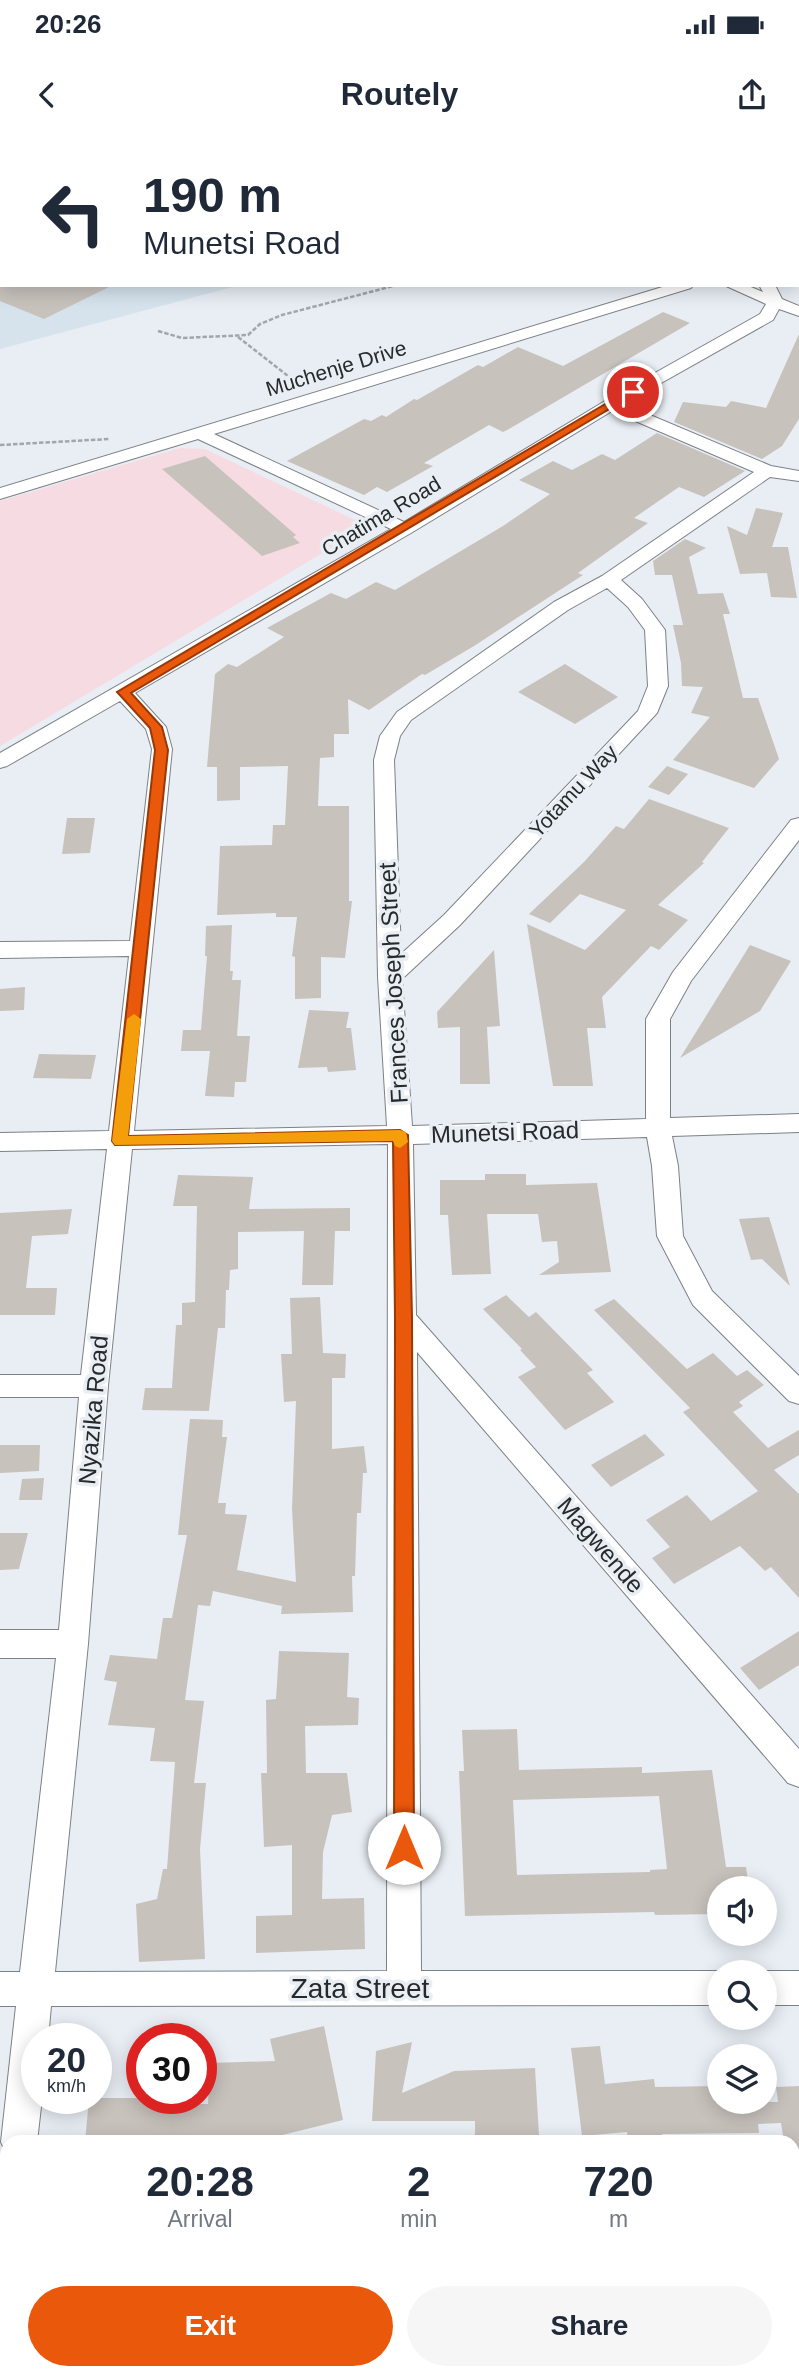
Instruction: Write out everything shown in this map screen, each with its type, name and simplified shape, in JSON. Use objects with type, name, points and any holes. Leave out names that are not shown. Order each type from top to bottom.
[{"type":"street","name":"Muchenje Drive","points":[[0,494],[679,287]]},
{"type":"street","points":[[741,287],[771,293],[799,310]]},
{"type":"street","name":"Chatima Road","points":[[0,762],[405,528],[611,405],[767,317],[771,293]]},
{"type":"street","points":[[611,405],[767,471],[799,476]]},
{"type":"street","points":[[200,434],[405,528]]},
{"type":"street","name":"Frances Joseph Street","points":[[404,1987],[403,1318],[400,1135],[390,977],[384,760],[390,736],[404,716],[561,606],[609,580],[767,471]]},
{"type":"street","name":"Yotamu Way","points":[[390,977],[452,920],[647,713],[658,686],[655,630],[635,603],[609,580]]},
{"type":"street","name":"Nyazika Road","points":[[20,2135],[73,1644],[94,1386],[162,750],[156,727],[123,692]]},
{"type":"street","points":[[799,825],[681,977],[657,1019],[658,1128],[665,1166],[670,1236],[702,1298],[799,1393]]},
{"type":"street","points":[[0,950],[142,948]]},
{"type":"street","name":"Munetsi Road","points":[[0,1142],[799,1124]]},
{"type":"street","name":"Magwende","points":[[403,1318],[799,1772]]},
{"type":"street","points":[[0,1386],[94,1386]]},
{"type":"street","points":[[0,1644],[73,1644]]},
{"type":"street","name":"Zata Street","points":[[0,1989],[707,1987]]},
{"type":"street","points":[[777,1988],[799,1988]]},
{"type":"path","points":[[158,331],[182,338],[248,335],[260,324],[282,315],[389,287]]},
{"type":"path","points":[[237,337],[261,353],[315,399]]},
{"type":"path","points":[[0,445],[54,443],[86,437],[113,439]]},
{"type":"shaded area","points":[[0,287],[232,287],[0,349]]},
{"type":"shaded area","points":[[180,448],[205,449],[355,520],[354,534],[0,746],[0,501]]},
{"type":"building","points":[[0,287],[109,287],[44,319],[0,301]]},
{"type":"building","points":[[663,312],[690,323],[509,429],[503,432],[489,425],[424,463],[433,466],[387,492],[377,487],[364,495],[287,461],[364,419],[371,421],[382,415],[386,417],[478,365],[483,367],[518,347],[563,366]]},
{"type":"building","points":[[799,334],[799,419],[782,446],[762,459],[674,422],[683,402],[726,407],[731,401],[766,408]]},
{"type":"building","points":[[657,433],[745,471],[704,497],[679,487],[634,518],[648,523],[578,573],[583,575],[474,646],[425,675],[422,674],[369,710],[348,699],[349,734],[334,734],[334,757],[320,758],[318,806],[349,806],[349,901],[352,901],[345,958],[321,957],[321,998],[295,999],[295,957],[292,956],[297,917],[276,917],[276,913],[217,915],[220,846],[272,845],[273,825],[285,825],[288,766],[240,767],[240,800],[217,801],[217,767],[207,767],[215,674],[228,664],[237,667],[284,637],[267,628],[331,593],[346,599],[376,582],[395,590],[503,526],[550,494],[519,480],[553,461],[572,470],[602,454],[615,460]]},
{"type":"building","points":[[205,456],[296,535],[293,537],[300,543],[262,556],[162,469]]},
{"type":"building","points":[[756,508],[783,513],[772,547],[788,547],[797,598],[771,597],[767,573],[740,574],[727,526],[747,535]]},
{"type":"building","points":[[685,539],[706,548],[689,557],[698,594],[723,593],[730,614],[723,614],[743,698],[758,698],[779,759],[754,788],[673,760],[710,717],[691,713],[703,687],[682,686],[681,663],[673,625],[683,625],[672,575],[655,575],[653,561]]},
{"type":"building","points":[[565,664],[618,697],[575,724],[518,692]]},
{"type":"building","points":[[667,766],[688,774],[669,795],[648,787]]},
{"type":"building","points":[[649,799],[729,828],[702,862],[704,863],[658,905],[688,920],[659,950],[651,946],[602,997],[606,1028],[587,1028],[593,1086],[553,1086],[527,924],[585,950],[626,910],[580,894],[550,923],[529,914],[584,862],[616,826],[624,829]]},
{"type":"building","points":[[67,818],[95,818],[90,853],[62,854]]},
{"type":"building","points":[[232,925],[230,971],[233,971],[232,980],[241,980],[237,1036],[250,1036],[246,1082],[235,1082],[234,1097],[205,1096],[210,1051],[181,1051],[183,1030],[201,1030],[207,956],[206,926]]},
{"type":"building","points":[[750,945],[791,961],[760,1011],[680,1058]]},
{"type":"building","points":[[494,950],[500,1026],[487,1027],[490,1084],[460,1084],[460,1027],[438,1028],[437,1012]]},
{"type":"building","points":[[25,987],[24,1010],[0,1011],[0,989]]},
{"type":"building","points":[[309,1010],[349,1012],[346,1028],[351,1028],[356,1070],[328,1072],[327,1067],[298,1068]]},
{"type":"building","points":[[39,1054],[96,1055],[91,1079],[33,1078]]},
{"type":"building","points":[[485,1174],[526,1174],[526,1185],[597,1183],[611,1272],[539,1275],[559,1262],[557,1241],[542,1242],[538,1214],[487,1214],[491,1274],[452,1275],[448,1215],[440,1215],[440,1180],[485,1180]]},
{"type":"building","points":[[178,1175],[253,1177],[249,1209],[350,1208],[350,1231],[335,1231],[333,1285],[302,1285],[304,1231],[238,1232],[238,1269],[230,1270],[229,1290],[226,1290],[225,1328],[218,1328],[209,1411],[142,1410],[145,1388],[172,1388],[176,1325],[182,1325],[182,1303],[195,1302],[197,1206],[173,1206]]},
{"type":"building","points":[[72,1209],[68,1234],[32,1236],[26,1288],[57,1288],[55,1315],[0,1315],[0,1213]]},
{"type":"building","points":[[769,1217],[790,1286],[762,1259],[751,1260],[739,1219]]},
{"type":"building","points":[[506,1295],[529,1317],[536,1312],[593,1370],[587,1373],[614,1402],[565,1430],[518,1377],[536,1367],[483,1309]]},
{"type":"building","points":[[320,1297],[323,1353],[346,1354],[345,1378],[332,1378],[332,1449],[364,1446],[367,1473],[363,1473],[361,1513],[357,1513],[355,1576],[352,1576],[353,1612],[281,1614],[282,1606],[213,1591],[210,1606],[198,1605],[185,1700],[204,1701],[194,1783],[206,1783],[200,1849],[205,1959],[139,1962],[136,1904],[157,1899],[163,1869],[167,1869],[175,1762],[150,1761],[155,1728],[108,1725],[117,1682],[104,1680],[110,1655],[157,1659],[163,1618],[172,1618],[187,1535],[178,1535],[190,1419],[223,1420],[222,1437],[227,1437],[218,1503],[226,1503],[225,1514],[247,1515],[237,1570],[296,1582],[292,1509],[296,1401],[284,1402],[281,1354],[292,1354],[290,1298]]},
{"type":"building","points":[[614,1299],[687,1369],[713,1353],[737,1376],[747,1370],[764,1385],[739,1402],[743,1406],[733,1412],[768,1448],[799,1430],[799,1455],[774,1470],[799,1494],[799,1598],[771,1567],[765,1571],[740,1546],[674,1584],[652,1558],[670,1547],[646,1520],[687,1495],[711,1521],[758,1491],[683,1412],[690,1408],[594,1310]]},
{"type":"building","points":[[645,1434],[665,1455],[611,1487],[591,1465]]},
{"type":"building","points":[[0,1445],[40,1445],[39,1471],[0,1473]]},
{"type":"building","points":[[44,1478],[42,1500],[19,1500],[22,1479]]},
{"type":"building","points":[[0,1533],[28,1533],[19,1569],[0,1570]]},
{"type":"building","points":[[799,1631],[799,1665],[759,1690],[740,1668]]},
{"type":"building","points":[[279,1651],[349,1653],[347,1697],[359,1698],[358,1725],[305,1726],[306,1773],[347,1773],[352,1812],[332,1815],[323,1852],[322,1899],[364,1898],[365,1949],[256,1953],[256,1916],[292,1915],[292,1845],[264,1847],[261,1773],[267,1773],[266,1700],[276,1699]]},
{"type":"building","points":[[517,1729],[519,1770],[642,1767],[642,1773],[712,1770],[726,1867],[746,1867],[747,1876],[707,1876],[707,1914],[655,1915],[654,1912],[465,1916],[459,1771],[464,1771],[462,1730]],"holes":[[[659,1796],[667,1869],[517,1875],[513,1800]]]},
{"type":"building","points":[[324,2026],[343,2120],[282,2135],[86,2135],[88,2114],[112,2114],[112,2098],[126,2098],[126,2114],[217,2114],[217,2063],[275,2061],[270,2039]]},
{"type":"building","points":[[412,2042],[402,2093],[454,2071],[535,2068],[539,2135],[475,2135],[475,2121],[372,2121],[376,2051]]},
{"type":"building","points":[[600,2046],[605,2084],[654,2079],[655,2087],[707,2086],[707,2114],[777,2114],[777,2087],[799,2086],[799,2135],[783,2135],[781,2123],[758,2124],[759,2133],[627,2135],[627,2132],[582,2135],[571,2048]]},
{"type":"slow traffic","points":[[134,1019],[120,1141],[400,1135],[400,1142]]},
{"type":"route","points":[[404,1848],[400,1135],[120,1141],[162,750],[156,727],[123,692],[633,392]]}]
